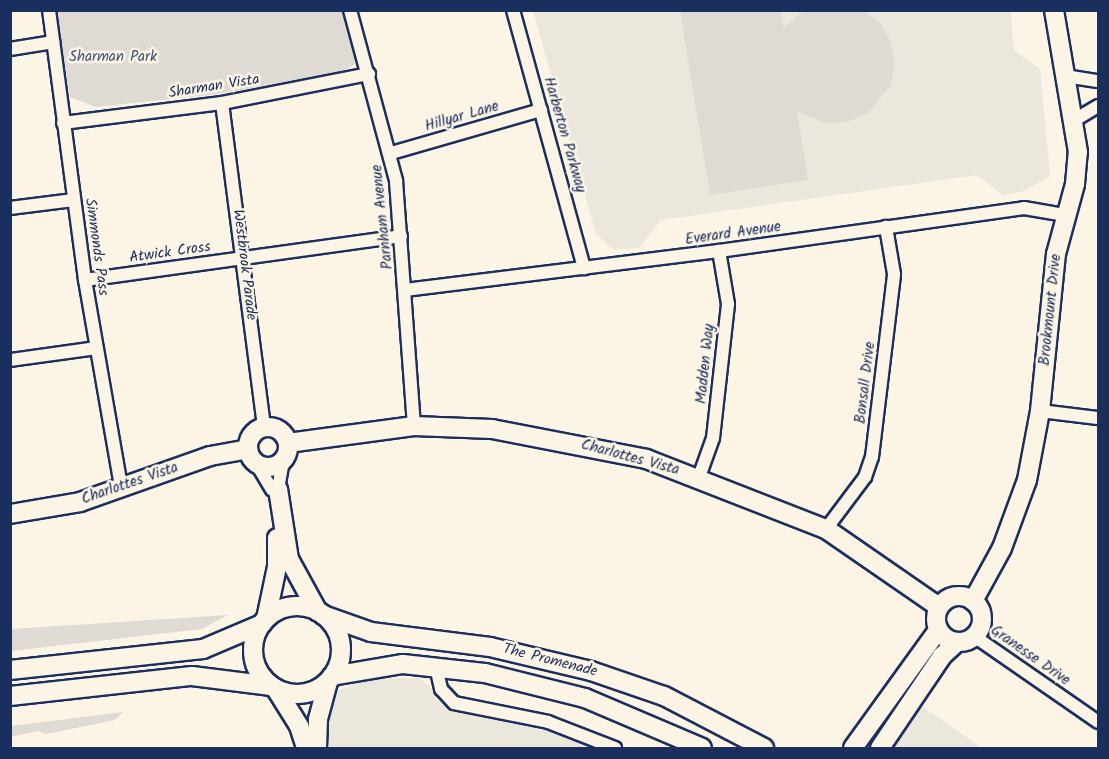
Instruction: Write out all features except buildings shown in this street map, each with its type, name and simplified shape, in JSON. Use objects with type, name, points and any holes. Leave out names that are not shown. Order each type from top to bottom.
[{"type":"street","name":"Simmonds Pass","points":[[49,10],[85,280],[121,487]]},
{"type":"street","name":"Parnham Avenue","points":[[350,10],[391,153],[402,236],[414,426]]},
{"type":"street","name":"Harberton Parkway","points":[[513,10],[584,268]]},
{"type":"street","name":"Brookmount Drive","points":[[973,601],[1002,548],[1021,500],[1040,411],[1056,254],[1077,169],[1073,121],[1054,10]]},
{"type":"street","points":[[10,49],[53,42]]},
{"type":"street","name":"Sharman Vista","points":[[63,123],[222,103],[369,74]]},
{"type":"street","points":[[1065,76],[1098,81]]},
{"type":"street","name":"Westbrook Parade","points":[[222,103],[264,427]]},
{"type":"street","points":[[1073,121],[1098,106]]},
{"type":"street","name":"Hillyar Lane","points":[[391,153],[541,110]]},
{"type":"street","points":[[10,208],[74,200]]},
{"type":"street","name":"Everard Avenue","points":[[405,290],[720,252],[1024,208],[1065,215]]},
{"type":"street","name":"Bonsall Drive","points":[[826,530],[865,477],[872,457],[894,274],[886,227]]},
{"type":"street","name":"Atwick Cross","points":[[85,280],[402,236]]},
{"type":"street","name":"Madden Way","points":[[699,477],[713,438],[728,304],[720,252]]},
{"type":"street","points":[[10,360],[96,348]]},
{"type":"street","points":[[1040,411],[1098,418]]},
{"type":"street","name":"Charlottes Vista","points":[[288,443],[414,426],[492,429],[570,442],[646,459],[699,477],[826,530],[939,607]]},
{"type":"street","points":[[306,748],[299,726],[273,687],[258,672],[253,654],[264,622],[277,560],[275,489],[288,443],[278,429],[264,427],[252,435],[252,456],[275,489],[289,559],[340,641],[340,659],[330,679],[318,719],[317,748]]},
{"type":"street","name":"Charlottes Vista","points":[[10,514],[30,514],[80,502],[210,456],[252,456]]},
{"type":"street","points":[[252,456],[270,467],[283,461]]},
{"type":"street","points":[[853,748],[938,630],[939,607],[954,596],[973,601],[982,618],[974,636],[957,642],[942,656],[880,748]]},
{"type":"street","points":[[10,670],[203,649],[294,606],[321,613]]},
{"type":"street","name":"The Promenade","points":[[321,613],[371,632],[490,647],[591,671],[664,696],[764,748]]},
{"type":"street","points":[[938,630],[957,642]]},
{"type":"street","name":"Granesse Drive","points":[[974,636],[1098,722]]},
{"type":"street","name":"The Promenade","points":[[330,679],[388,665],[436,667],[502,677],[585,698],[702,748]]},
{"type":"street","points":[[436,667],[441,689],[454,703],[548,723],[615,748]]},
{"type":"street","points":[[10,696],[192,676],[273,687],[300,694],[330,679]]},
{"type":"shaded area","points":[[533,11],[1011,11],[1014,50],[1040,69],[1050,176],[1024,191],[1003,195],[977,175],[661,220],[639,248],[614,250],[596,234]]},
{"type":"shaded area","points":[[418,678],[430,686],[435,698],[448,710],[547,731],[593,748],[321,748],[331,698],[337,691],[368,679]]},
{"type":"shaded area","points":[[922,706],[982,748],[892,748]]},
{"type":"green space","name":"Sharman Park","points":[[56,11],[345,11],[357,55],[354,65],[340,72],[218,94],[96,107],[70,97]]},
{"type":"green space","points":[[680,11],[780,11],[784,28],[803,11],[865,11],[881,24],[891,43],[895,64],[890,86],[869,112],[848,122],[825,123],[797,111],[808,180],[710,195]]},
{"type":"green space","points":[[228,615],[202,629],[11,651],[11,629]]},
{"type":"green space","points":[[123,712],[115,720],[46,734],[38,731],[11,737],[11,726]]}]
